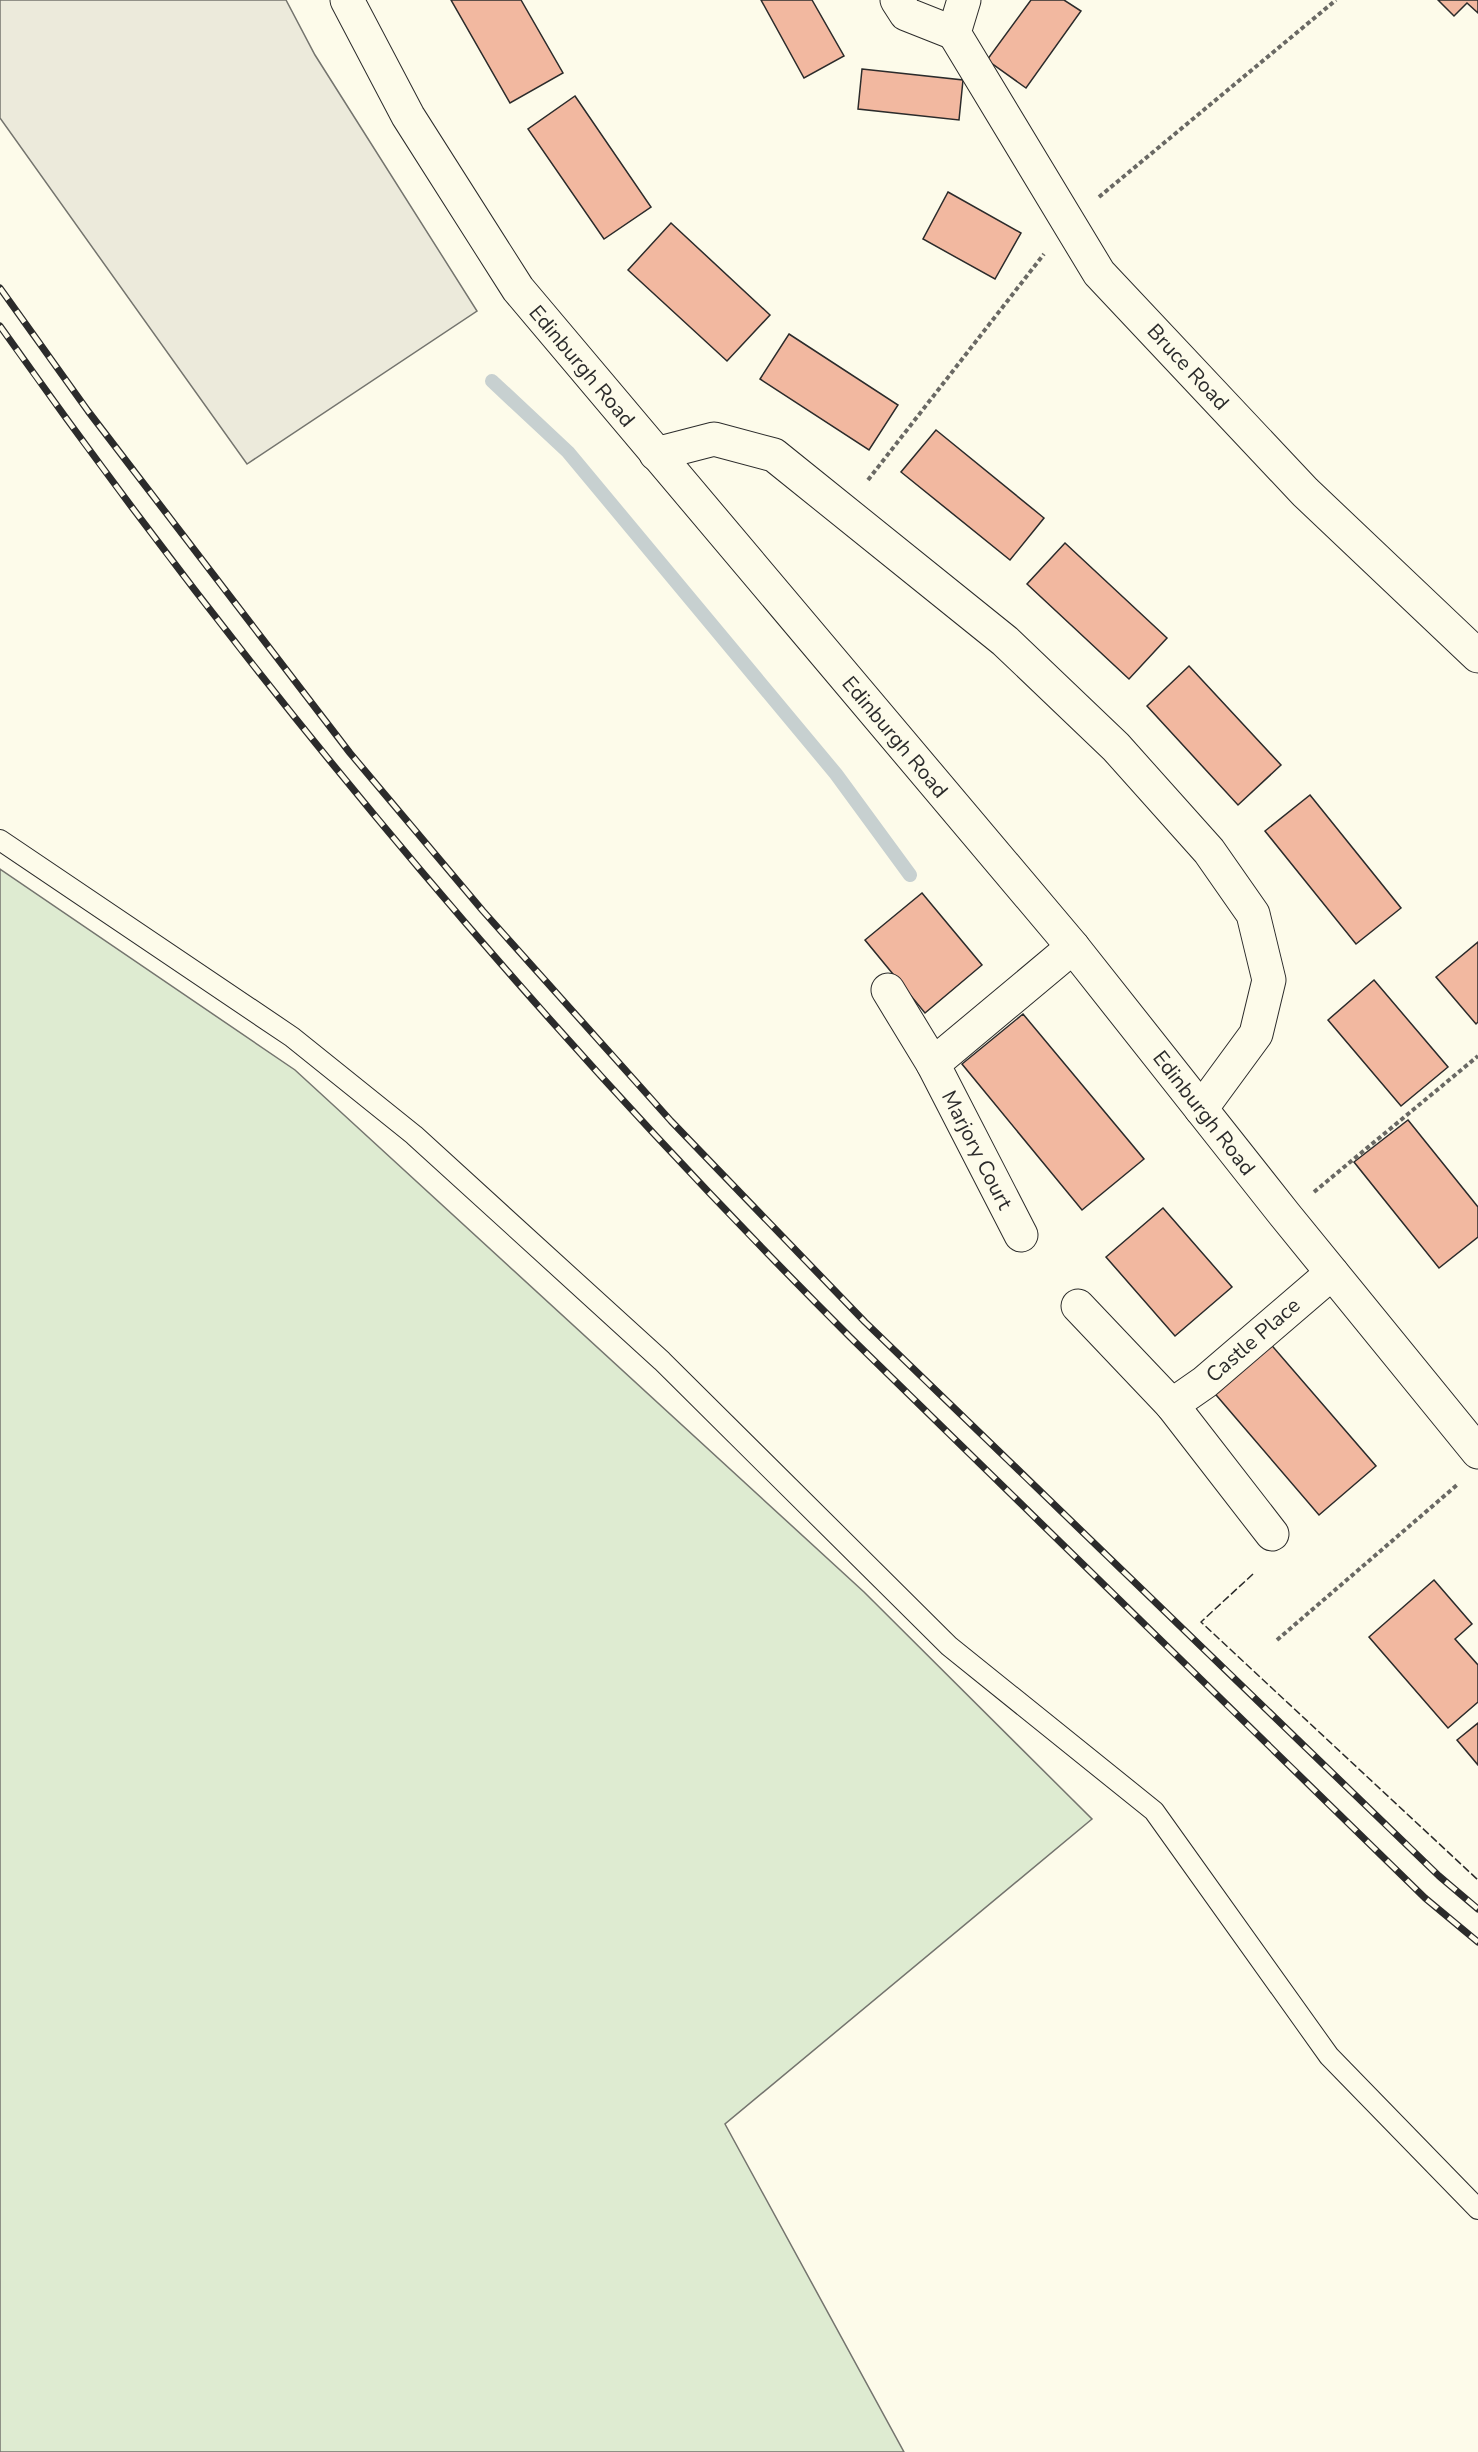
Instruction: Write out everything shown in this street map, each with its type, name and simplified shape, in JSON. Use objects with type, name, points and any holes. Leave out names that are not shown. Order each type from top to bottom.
[{"type":"street","name":"Edinburgh Road","points":[[347,0],[408,116],[518,289],[1072,947],[1285,1215],[1478,1452]]},
{"type":"street","points":[[897,0],[906,14],[954,33],[964,0]]},
{"type":"street","name":"Bruce Road","points":[[954,33],[1099,273],[1305,492],[1478,656]]},
{"type":"street","points":[[656,454],[714,439],[774,456],[1005,641],[1116,747],[1209,851],[1253,914],[1269,980],[1256,1034],[1201,1109]]},
{"type":"street","points":[[933,1064],[1072,947]]},
{"type":"street","name":"Marjory Court","points":[[888,990],[933,1064],[1021,1235]]},
{"type":"street","name":"Castle Place","points":[[1172,1405],[1205,1382],[1332,1273]]},
{"type":"street","points":[[1078,1306],[1172,1405],[1272,1534]]},
{"type":"lane","points":[[0,840],[292,1037],[414,1135],[662,1361],[949,1646],[1154,1811],[1329,2056],[1478,2209]]},
{"type":"path","points":[[1285,1215],[1478,1056]]},
{"type":"path","points":[[1277,1640],[1461,1482]]},
{"type":"green space","points":[[0,869],[295,1070],[864,1592],[1092,1819],[725,2124],[904,2452],[0,2452]]},
{"type":"shaded area","points":[[0,0],[286,0],[315,55],[477,311],[247,464],[0,118]]},
{"type":"building","points":[[451,0],[521,0],[563,73],[510,103]]},
{"type":"building","points":[[761,0],[812,0],[844,56],[804,78]]},
{"type":"building","points":[[1031,0],[1064,0],[1081,11],[1026,88],[987,60]]},
{"type":"building","points":[[1438,0],[1478,0],[1478,13],[1467,3],[1454,16]]},
{"type":"building","points":[[862,69],[963,80],[959,120],[858,109]]},
{"type":"building","points":[[575,96],[651,207],[604,239],[528,129]]},
{"type":"building","points":[[948,192],[1021,233],[995,279],[923,239]]},
{"type":"building","points":[[671,223],[770,315],[727,361],[628,270]]},
{"type":"building","points":[[789,334],[898,405],[869,450],[760,379]]},
{"type":"building","points":[[936,430],[1044,518],[1010,560],[901,472]]},
{"type":"building","points":[[1065,543],[1167,638],[1129,679],[1027,584]]},
{"type":"building","points":[[1189,666],[1281,765],[1238,805],[1147,706]]},
{"type":"building","points":[[1310,795],[1401,908],[1356,944],[1265,831]]},
{"type":"building","points":[[922,893],[982,965],[925,1013],[865,940]]},
{"type":"building","points":[[1478,942],[1478,1022],[1476,1024],[1436,977]]},
{"type":"building","points":[[1374,980],[1448,1067],[1401,1106],[1328,1020]]},
{"type":"building","points":[[1023,1014],[1144,1159],[1082,1210],[962,1064]]},
{"type":"building","points":[[1408,1120],[1478,1207],[1478,1237],[1439,1268],[1354,1162]]},
{"type":"building","points":[[1163,1208],[1232,1287],[1175,1336],[1106,1257]]},
{"type":"building","points":[[1261,1333],[1376,1466],[1319,1515],[1205,1382]]},
{"type":"building","points":[[1434,1580],[1472,1624],[1455,1639],[1478,1665],[1478,1702],[1448,1728],[1369,1637]]},
{"type":"building","points":[[1478,1723],[1478,1765],[1457,1740]]},
{"type":"waterway","points":[[492,381],[568,452],[836,774],[910,875]]},
{"type":"railway","points":[[0,288],[88,411],[350,753],[483,911],[671,1121],[865,1322],[1439,1876],[1478,1909]]},
{"type":"railway","points":[[0,326],[196,592],[298,722],[511,975],[621,1098],[734,1219],[850,1337],[1425,1898],[1478,1942]]},
{"type":"fence","points":[[1253,1574],[1201,1622],[1478,1880]]}]
